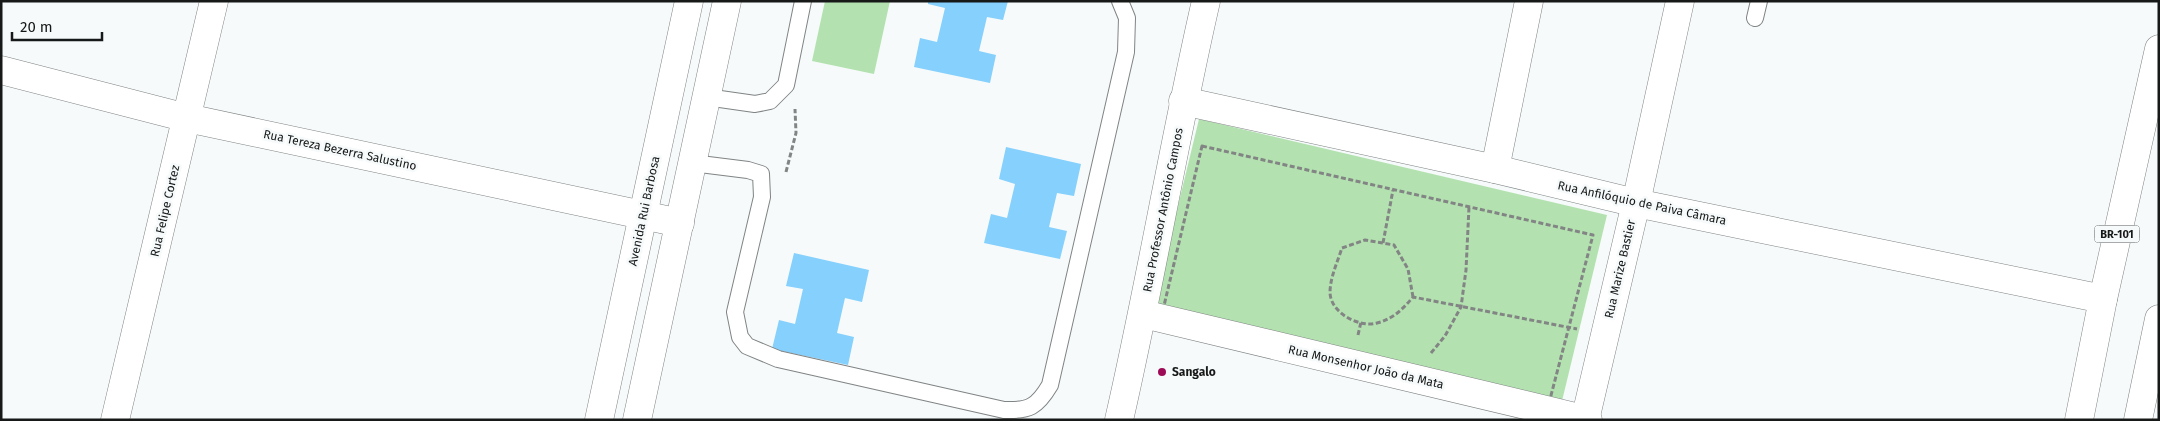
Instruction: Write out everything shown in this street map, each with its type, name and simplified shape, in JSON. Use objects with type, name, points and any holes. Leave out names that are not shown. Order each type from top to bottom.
[{"type":"main road","name":"Rua Felipe Cortez","points":[[115,420],[214,1]]},
{"type":"main road","name":"Avenida Rui Barbosa","points":[[598,420],[689,1]]},
{"type":"main road","points":[[637,420],[726,1]]},
{"type":"main road","name":"Rua Professor Antônio Campos","points":[[1119,420],[1143,314],[1183,101],[1206,1]]},
{"type":"main road","points":[[1495,169],[1529,1]]},
{"type":"main road","name":"Rua Marize Bastier","points":[[1586,419],[1680,1]]},
{"type":"main road","name":"BR-101","points":[[2079,420],[2103,299],[2159,49]]},
{"type":"main road","name":"Rua Tereza Bezerra Salustino","points":[[1,70],[187,118],[680,223]]},
{"type":"main road","name":"Rua Anfilóquio de Paiva Câmara","points":[[1183,101],[1495,169],[1636,203],[2103,299]]},
{"type":"main road","name":"Rua Monsenhor João da Mata","points":[[1143,314],[1586,419]]},
{"type":"main road","points":[[2138,420],[2159,321]]},
{"type":"lane","points":[[706,97],[755,104],[770,101],[786,85],[803,1]]},
{"type":"lane","points":[[692,163],[748,170],[761,174],[762,197],[735,312],[740,337],[747,346],[778,359],[976,404],[1004,410],[1019,411],[1030,408],[1043,397],[1050,385],[1124,62],[1128,34],[1127,18],[1120,1]]},
{"type":"lane","points":[[1755,18],[1759,1]]},
{"type":"path","points":[[762,190],[786,172],[796,133],[796,111],[786,85]]},
{"type":"path","points":[[1202,146],[1393,190],[1593,235],[1549,403],[1162,314],[1202,146]]},
{"type":"path","points":[[1383,243],[1393,190]]},
{"type":"path","points":[[1426,358],[1445,336],[1461,308],[1466,270],[1469,207]]},
{"type":"path","points":[[1365,240],[1394,245],[1408,269],[1413,297],[1399,314],[1375,324],[1354,321],[1339,313],[1330,295],[1333,273],[1342,248],[1365,240]]},
{"type":"path","points":[[1413,297],[1461,308],[1570,326]]},
{"type":"path","points":[[1397,368],[1404,366]]},
{"type":"green space","points":[[825,1],[890,1],[874,74],[812,61]]},
{"type":"green space","points":[[1199,119],[1607,215],[1562,401],[1154,305]]},
{"type":"building","points":[[928,1],[1008,1],[1003,20],[987,17],[979,51],[996,55],[990,83],[914,67],[920,38],[937,42],[945,8],[928,4]]},
{"type":"building","points":[[1006,147],[1081,164],[1074,196],[1057,193],[1049,227],[1067,231],[1060,259],[984,243],[991,214],[1007,218],[1015,184],[999,179]]},
{"type":"building","points":[[794,253],[869,270],[862,302],[845,298],[837,333],[854,337],[848,365],[772,349],[779,320],[795,324],[803,289],[786,286]]},
{"type":"place","name":"Sangalo","points":[[1162,372]]}]
